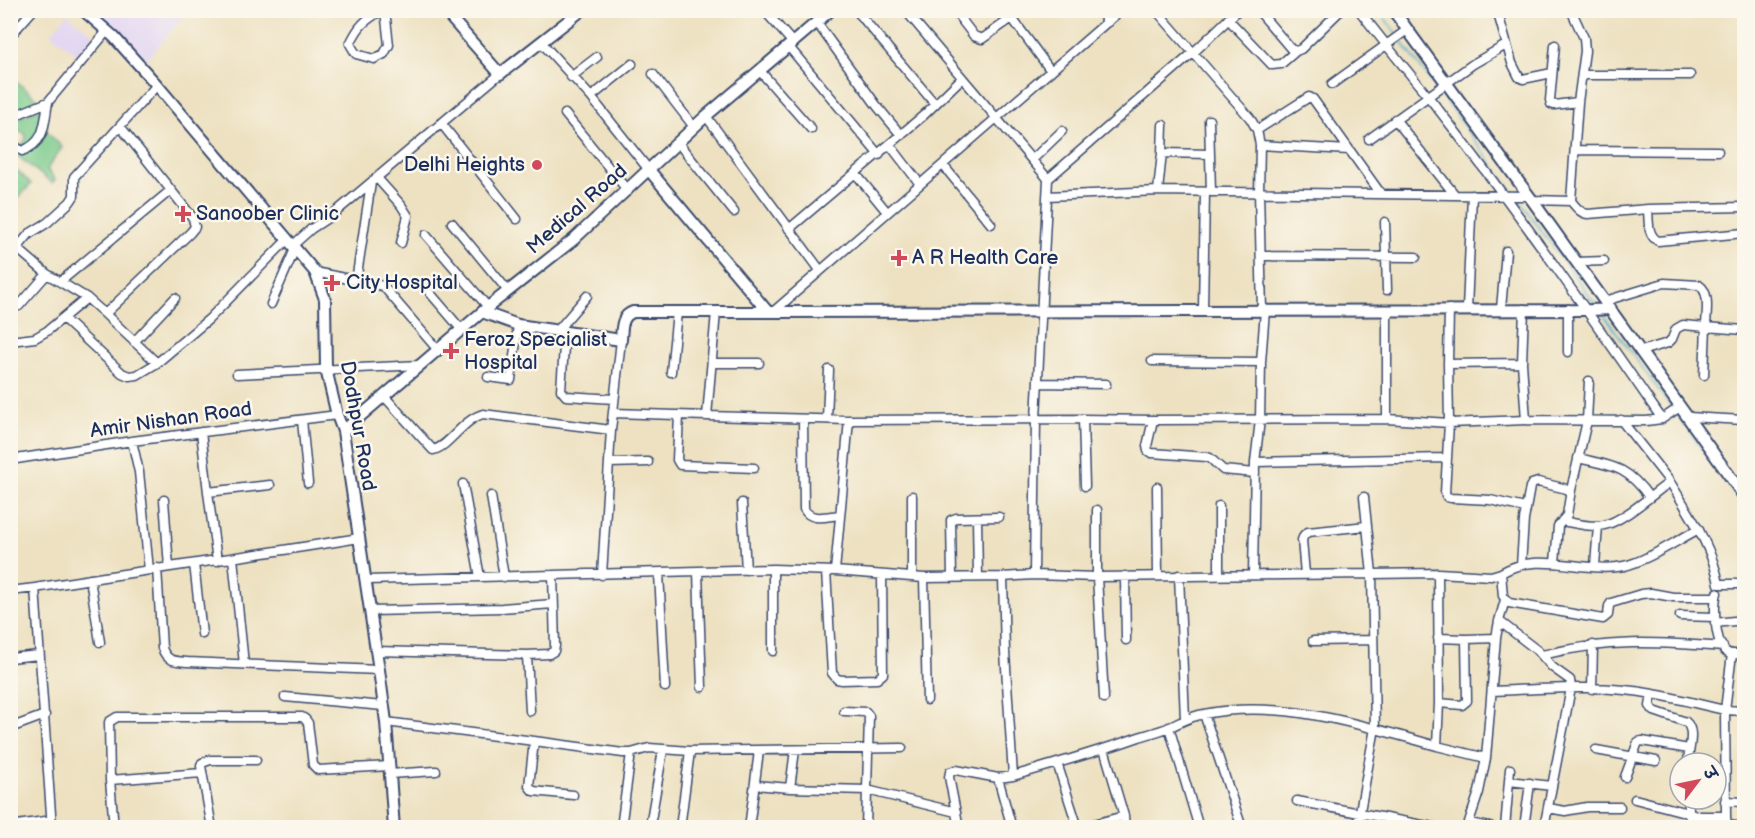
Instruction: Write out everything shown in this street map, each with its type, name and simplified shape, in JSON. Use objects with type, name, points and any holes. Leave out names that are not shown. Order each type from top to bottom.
[{"type":"street","points":[[384,10],[389,45],[384,54],[374,59],[356,54],[350,45],[357,29],[368,19],[384,10]]},
{"type":"street","points":[[444,10],[500,74]]},
{"type":"street","points":[[64,319],[122,373],[129,376],[136,375],[157,363],[310,229],[331,216],[500,74],[582,10]]},
{"type":"street","points":[[764,10],[879,155]]},
{"type":"street","name":"Medical Road","points":[[343,431],[485,309],[573,240],[706,116],[831,10]]},
{"type":"street","points":[[856,10],[935,104]]},
{"type":"street","points":[[904,10],[1048,179],[1036,419],[1034,575]]},
{"type":"street","points":[[954,10],[978,39],[982,39],[1009,14],[1051,71]]},
{"type":"street","points":[[1099,10],[1108,22]]},
{"type":"street","points":[[770,312],[1121,10]]},
{"type":"street","points":[[1156,10],[1250,118],[1257,130],[1260,145],[1259,192],[1264,310],[1260,420],[1255,462],[1253,575]]},
{"type":"street","points":[[1048,179],[1194,52],[1238,10]]},
{"type":"street","points":[[1258,10],[1296,51]]},
{"type":"street","points":[[1228,20],[1272,65],[1281,64],[1301,49],[1341,10]]},
{"type":"street","points":[[1359,10],[1388,43],[1599,308],[1672,413]]},
{"type":"street","points":[[1393,10],[1403,32],[1447,83],[1577,262],[1599,308],[1641,351],[1672,413]]},
{"type":"street","points":[[1474,10],[1476,12],[1482,10]]},
{"type":"street","points":[[1497,10],[1506,45],[1519,77],[1523,79],[1552,73]]},
{"type":"street","points":[[1570,201],[1578,102],[1585,51],[1584,38],[1571,10]]},
{"type":"street","points":[[10,36],[27,12]]},
{"type":"street","name":"Dodhpur Road","points":[[86,12],[158,85],[315,272],[325,299],[327,369],[337,415],[343,431],[380,670],[394,828]]},
{"type":"street","points":[[817,23],[901,135]]},
{"type":"street","points":[[10,120],[48,102],[107,31]]},
{"type":"street","points":[[1332,84],[1403,32]]},
{"type":"street","points":[[541,42],[591,97],[649,170],[770,312]]},
{"type":"street","points":[[1370,139],[1487,55],[1506,45]]},
{"type":"street","points":[[1555,45],[1551,104],[1578,102]]},
{"type":"street","points":[[571,77],[597,57]]},
{"type":"street","points":[[591,97],[632,64]]},
{"type":"street","points":[[760,71],[811,129]]},
{"type":"street","points":[[653,74],[694,127]]},
{"type":"street","points":[[1582,75],[1690,75]]},
{"type":"street","points":[[789,230],[879,155],[962,78]]},
{"type":"street","points":[[10,257],[30,234],[47,223],[70,202],[74,196],[75,177],[158,85]]},
{"type":"street","points":[[1257,130],[1309,97],[1313,99],[1381,194]]},
{"type":"street","points":[[10,143],[22,151],[40,139],[48,102]]},
{"type":"street","points":[[565,114],[628,191]]},
{"type":"street","points":[[706,116],[820,270]]},
{"type":"street","points":[[1395,119],[1455,195]]},
{"type":"street","points":[[1203,310],[1210,154],[1209,120]]},
{"type":"street","points":[[441,123],[517,219]]},
{"type":"street","points":[[1158,191],[1163,125]]},
{"type":"street","points":[[105,314],[195,227],[193,218],[120,126]]},
{"type":"street","points":[[1032,160],[1062,131]]},
{"type":"street","points":[[678,143],[734,212]]},
{"type":"street","points":[[890,145],[920,184]]},
{"type":"street","points":[[1260,145],[1349,150]]},
{"type":"street","points":[[1575,150],[1718,151]]},
{"type":"street","points":[[1162,153],[1210,154]]},
{"type":"street","points":[[943,165],[991,224]]},
{"type":"street","points":[[856,174],[887,212]]},
{"type":"street","points":[[374,180],[401,205],[408,216],[401,243]]},
{"type":"street","points":[[356,281],[374,180]]},
{"type":"street","points":[[60,282],[171,190]]},
{"type":"street","points":[[1047,196],[1158,191],[1510,195],[1570,201],[1579,210],[1588,214],[1647,209],[1744,207]]},
{"type":"street","points":[[1467,309],[1472,195]]},
{"type":"street","points":[[1647,209],[1650,234],[1658,241],[1744,233]]},
{"type":"street","points":[[1385,222],[1386,290]]},
{"type":"street","points":[[452,223],[508,291]]},
{"type":"street","points":[[426,235],[485,309],[518,325],[621,340]]},
{"type":"street","points":[[271,304],[292,245]]},
{"type":"street","points":[[18,249],[46,274],[87,298],[157,363]]},
{"type":"street","points":[[1501,309],[1506,251]]},
{"type":"street","points":[[1261,256],[1416,257]]},
{"type":"street","points":[[1577,262],[1604,261]]},
{"type":"street","points":[[315,272],[383,286],[437,349]]},
{"type":"street","points":[[10,299],[19,306],[46,274]]},
{"type":"street","points":[[602,575],[611,430],[623,320],[633,312],[1568,309],[1599,308],[1664,283],[1699,285],[1704,288],[1706,294],[1704,375]]},
{"type":"street","points":[[425,287],[461,329]]},
{"type":"street","points":[[587,296],[561,332],[561,390],[566,396],[614,399]]},
{"type":"street","points":[[10,341],[34,338],[47,331],[87,298]]},
{"type":"street","points":[[134,342],[175,298]]},
{"type":"street","points":[[1449,309],[1449,423],[1445,493],[1447,497],[1490,500],[1525,508]]},
{"type":"street","points":[[1524,309],[1522,363],[1526,420]]},
{"type":"street","points":[[1568,309],[1568,352]]},
{"type":"street","points":[[1387,310],[1387,419]]},
{"type":"street","points":[[671,372],[677,312]]},
{"type":"street","points":[[707,416],[716,312]]},
{"type":"street","points":[[1641,351],[1668,343],[1676,329],[1683,324],[1744,330]]},
{"type":"street","points":[[488,377],[511,380],[518,325]]},
{"type":"street","points":[[1152,361],[1262,362]]},
{"type":"street","points":[[712,363],[759,363]]},
{"type":"street","points":[[1448,364],[1522,363]]},
{"type":"street","points":[[237,374],[420,365]]},
{"type":"street","points":[[827,419],[829,370]]},
{"type":"street","points":[[1555,563],[1558,526],[1567,515],[1587,421],[1589,381]]},
{"type":"street","points":[[1038,383],[1106,384]]},
{"type":"street","points":[[384,396],[433,450],[441,446],[468,421],[483,414],[611,430]]},
{"type":"street","points":[[613,413],[849,420],[1387,419],[1449,423],[1526,420],[1646,421],[1672,413],[1688,417],[1744,420]]},
{"type":"street","name":"Amir Nishan Road","points":[[10,460],[132,441],[337,415]]},
{"type":"street","points":[[679,415],[677,460],[680,465],[754,468]]},
{"type":"street","points":[[1688,417],[1743,492]]},
{"type":"street","points":[[803,419],[804,509],[812,518],[840,515]]},
{"type":"street","points":[[1083,419],[1085,486]]},
{"type":"street","points":[[302,420],[308,483]]},
{"type":"street","points":[[849,420],[840,515],[831,571],[832,673],[837,679],[877,679],[883,674],[882,575]]},
{"type":"street","points":[[1153,420],[1148,451],[1207,457],[1223,470],[1255,473]]},
{"type":"street","points":[[1621,420],[1670,482],[1699,529],[1716,568],[1719,584],[1715,597],[1715,620],[1723,647],[1726,652],[1732,654],[1744,653]]},
{"type":"street","points":[[201,432],[217,561]]},
{"type":"street","points":[[132,441],[139,472],[162,648],[167,658],[172,661],[188,662],[380,670]]},
{"type":"street","points":[[1255,462],[1447,458]]},
{"type":"street","points":[[1578,458],[1608,465],[1629,474],[1649,497]]},
{"type":"street","points":[[609,463],[648,462]]},
{"type":"street","points":[[1521,566],[1525,508],[1530,487],[1535,482],[1571,489]]},
{"type":"street","points":[[1562,521],[1598,526],[1612,523],[1670,482]]},
{"type":"street","points":[[463,484],[480,577]]},
{"type":"street","points":[[208,492],[270,485]]},
{"type":"street","points":[[1157,486],[1158,575]]},
{"type":"street","points":[[491,496],[504,577]]},
{"type":"street","points":[[912,496],[912,577]]},
{"type":"street","points":[[1357,828],[1375,728],[1372,574],[1364,497]]},
{"type":"street","points":[[164,500],[169,567]]},
{"type":"street","points":[[742,503],[746,570]]},
{"type":"street","points":[[1219,506],[1219,575]]},
{"type":"street","points":[[1097,510],[1097,577],[1104,698]]},
{"type":"street","points":[[977,518],[978,578]]},
{"type":"street","points":[[952,578],[951,520],[999,518]]},
{"type":"street","points":[[1305,574],[1302,540],[1304,535],[1308,532],[1367,525]]},
{"type":"street","points":[[1595,566],[1598,526]]},
{"type":"street","points":[[366,580],[773,569],[924,578],[1034,575],[1097,577],[1438,573],[1491,576],[1521,566],[1555,563],[1626,566],[1699,529]]},
{"type":"street","points":[[10,591],[359,538]]},
{"type":"street","points":[[234,558],[244,664]]},
{"type":"street","points":[[194,564],[202,634]]},
{"type":"street","points":[[773,569],[773,651]]},
{"type":"street","points":[[698,572],[702,687]]},
{"type":"street","points":[[658,573],[665,687]]},
{"type":"street","points":[[1437,746],[1438,573]]},
{"type":"street","points":[[1494,828],[1468,825],[1479,792],[1486,758],[1496,638],[1505,600],[1502,573]]},
{"type":"street","points":[[376,651],[549,654],[554,651],[555,646],[553,575]]},
{"type":"street","points":[[1179,575],[1185,719]]},
{"type":"street","points":[[1125,576],[1126,640]]},
{"type":"street","points":[[1003,577],[1012,776]]},
{"type":"street","points":[[924,578],[927,700]]},
{"type":"street","points":[[90,579],[100,642]]},
{"type":"street","points":[[1719,584],[1744,584]]},
{"type":"street","points":[[12,826],[52,824],[36,588]]},
{"type":"street","points":[[1505,600],[1509,603],[1603,619],[1608,615],[1611,603],[1641,594],[1715,597]]},
{"type":"street","points":[[371,611],[502,609],[553,604]]},
{"type":"street","points":[[1680,616],[1715,620],[1744,620]]},
{"type":"street","points":[[1499,621],[1570,680],[1571,688],[1545,828]]},
{"type":"street","points":[[1438,638],[1496,638]]},
{"type":"street","points":[[1439,703],[1462,705],[1467,701],[1466,639]]},
{"type":"street","points":[[1313,641],[1372,640]]},
{"type":"street","points":[[1542,655],[1577,647],[1645,642],[1723,647]]},
{"type":"street","points":[[1592,689],[1593,645]]},
{"type":"street","points":[[1725,751],[1725,710],[1732,654]]},
{"type":"street","points":[[10,658],[39,655]]},
{"type":"street","points":[[527,655],[530,711]]},
{"type":"street","points":[[1493,691],[1592,689],[1653,694],[1725,710],[1744,711]]},
{"type":"street","points":[[1653,694],[1650,706],[1654,711],[1689,725],[1692,730],[1689,751]]},
{"type":"street","points":[[285,697],[383,706]]},
{"type":"street","points":[[959,828],[950,772],[956,770],[998,778],[1012,776],[1104,749],[1204,714],[1245,710],[1318,715],[1486,758]]},
{"type":"street","points":[[844,711],[868,714],[866,828]]},
{"type":"street","points":[[1204,714],[1242,828]]},
{"type":"street","points":[[11,724],[45,715]]},
{"type":"street","points":[[114,828],[109,727],[112,719],[117,717],[302,717],[308,723],[313,765],[318,770],[435,771]]},
{"type":"street","points":[[386,722],[623,753],[649,748],[690,751],[902,748]]},
{"type":"street","points":[[1169,727],[1199,828]]},
{"type":"street","points":[[534,741],[529,786],[531,789],[573,795]]},
{"type":"street","points":[[1625,777],[1638,742],[1689,748]]},
{"type":"street","points":[[1104,749],[1124,816],[1125,828]]},
{"type":"street","points":[[651,820],[663,750]]},
{"type":"street","points":[[790,788],[795,750]]},
{"type":"street","points":[[1596,750],[1656,761]]},
{"type":"street","points":[[680,828],[690,751]]},
{"type":"street","points":[[749,828],[759,751]]},
{"type":"street","points":[[621,828],[631,753]]},
{"type":"street","points":[[212,828],[202,763],[210,760],[256,760]]},
{"type":"street","points":[[1057,764],[1082,827],[1124,816]]},
{"type":"street","points":[[1505,828],[1510,769]]},
{"type":"street","points":[[110,780],[202,773]]},
{"type":"street","points":[[998,778],[1012,828]]},
{"type":"street","points":[[1509,781],[1552,786]]},
{"type":"street","points":[[1524,828],[1530,783]]},
{"type":"street","points":[[755,785],[867,790],[956,812]]},
{"type":"street","points":[[1635,799],[1744,827]]},
{"type":"street","points":[[1297,801],[1438,828]]},
{"type":"street","points":[[1728,801],[1744,802]]},
{"type":"street","points":[[1548,808],[1565,811],[1587,807],[1620,807]]},
{"type":"street","points":[[1689,813],[1690,828]]},
{"type":"shaded area","points":[[89,10],[188,11],[146,60],[88,12]]},
{"type":"shaded area","points":[[67,14],[94,35],[78,55],[51,34]]},
{"type":"green space","points":[[14,80],[42,102],[11,118],[11,84]]},
{"type":"green space","points":[[45,106],[47,132],[62,147],[47,169],[55,180],[52,183],[14,153],[25,142],[26,135],[21,131],[14,134],[11,128],[13,121]]},
{"type":"green space","points":[[18,171],[31,184],[11,206],[11,179]]},
{"type":"waterway","points":[[1379,10],[1397,35]]},
{"type":"waterway","points":[[1400,39],[1436,88]]},
{"type":"waterway","points":[[1439,92],[1514,194]]},
{"type":"waterway","points":[[1518,199],[1596,305]]},
{"type":"waterway","points":[[1603,314],[1673,409]]},
{"type":"waterway","points":[[1676,413],[1744,506]]},
{"type":"place","name":"Delhi Heights","points":[[537,165]]},
{"type":"place","name":"Sanoober Clinic","points":[[183,214]]},
{"type":"place","name":"A R Health Care","points":[[899,258]]},
{"type":"place","name":"City Hospital","points":[[332,283]]},
{"type":"place","name":"Feroz Specialist Hospital","points":[[451,351]]}]
